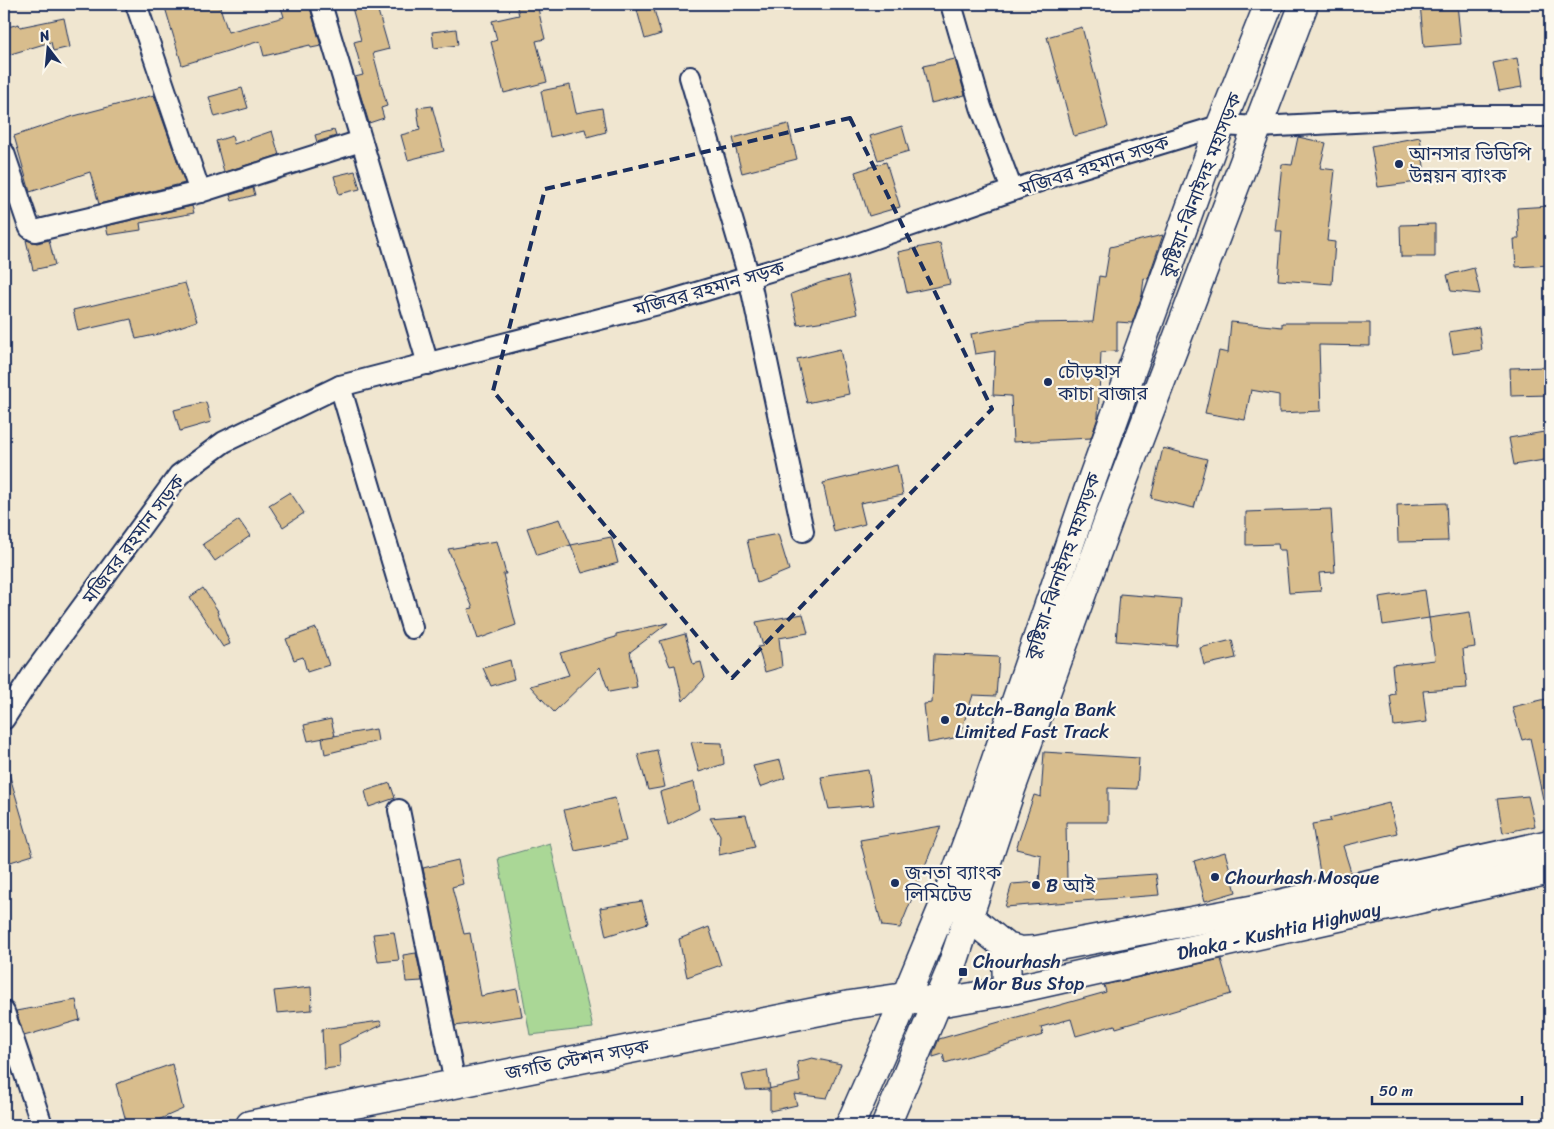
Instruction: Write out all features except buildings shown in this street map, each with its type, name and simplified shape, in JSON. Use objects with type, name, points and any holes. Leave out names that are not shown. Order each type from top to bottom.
[{"type":"main road","name":"কুষ্টিয়া-ঝিনাইদহ মহাসড়ক","points":[[850,1125],[948,895],[1084,502],[1211,150],[1269,4]]},
{"type":"main road","name":"কুষ্টিয়া-ঝিনাইদহ মহাসড়ক","points":[[886,1125],[950,972],[1014,780],[1105,532],[1304,4]]},
{"type":"main road","name":"Dhaka - Kushtia Highway","points":[[1006,947],[1022,951],[1037,950],[1228,914],[1550,844]]},
{"type":"main road","name":"Dhaka - Kushtia Highway","points":[[905,997],[938,1003],[1007,991],[1550,870]]},
{"type":"main road","points":[[948,895],[969,917],[1006,947],[1007,991]]},
{"type":"main road","name":"জগতি স্টেশন সড়ক","points":[[250,1125],[850,1005],[905,997]]},
{"type":"street","points":[[136,4],[200,192]]},
{"type":"street","points":[[321,4],[428,364]]},
{"type":"street","points":[[951,4],[980,107],[1012,190]]},
{"type":"street","points":[[690,77],[749,277],[803,531]]},
{"type":"street","name":"মজিবর রহমান সড়ক","points":[[4,720],[32,674],[179,475],[224,442],[340,386],[666,302],[843,249],[1060,174],[1222,125],[1258,127],[1469,116],[1550,116]]},
{"type":"street","points":[[4,153],[27,221],[30,228],[35,231],[200,192],[361,141]]},
{"type":"street","points":[[340,386],[412,628]]},
{"type":"street","points":[[399,810],[455,1083]]},
{"type":"street","points":[[4,1012],[42,1125]]},
{"type":"highlighted area","points":[[850,118],[992,409],[732,678],[493,391],[545,189]]},
{"type":"green space","points":[[550,843],[593,1028],[530,1035],[498,858]]},
{"type":"place","name":"আনসার ভিডিপি উন্নয়ন ব্যাংক","points":[[1399,164]]},
{"type":"place","name":"চৌড়হাস কাচা বাজার","points":[[1048,382]]},
{"type":"place","name":"Dutch-Bangla Bank Limited Fast Track","points":[[945,720]]},
{"type":"place","name":"Chourhash Mosque","points":[[1215,877]]},
{"type":"place","name":"জনতা ব্যাংক লিমিটেড","points":[[895,883]]},
{"type":"place","name":"B আই","points":[[1036,885]]},
{"type":"place","name":"Chourhash Mor Bus Stop","points":[[963,972]]}]
